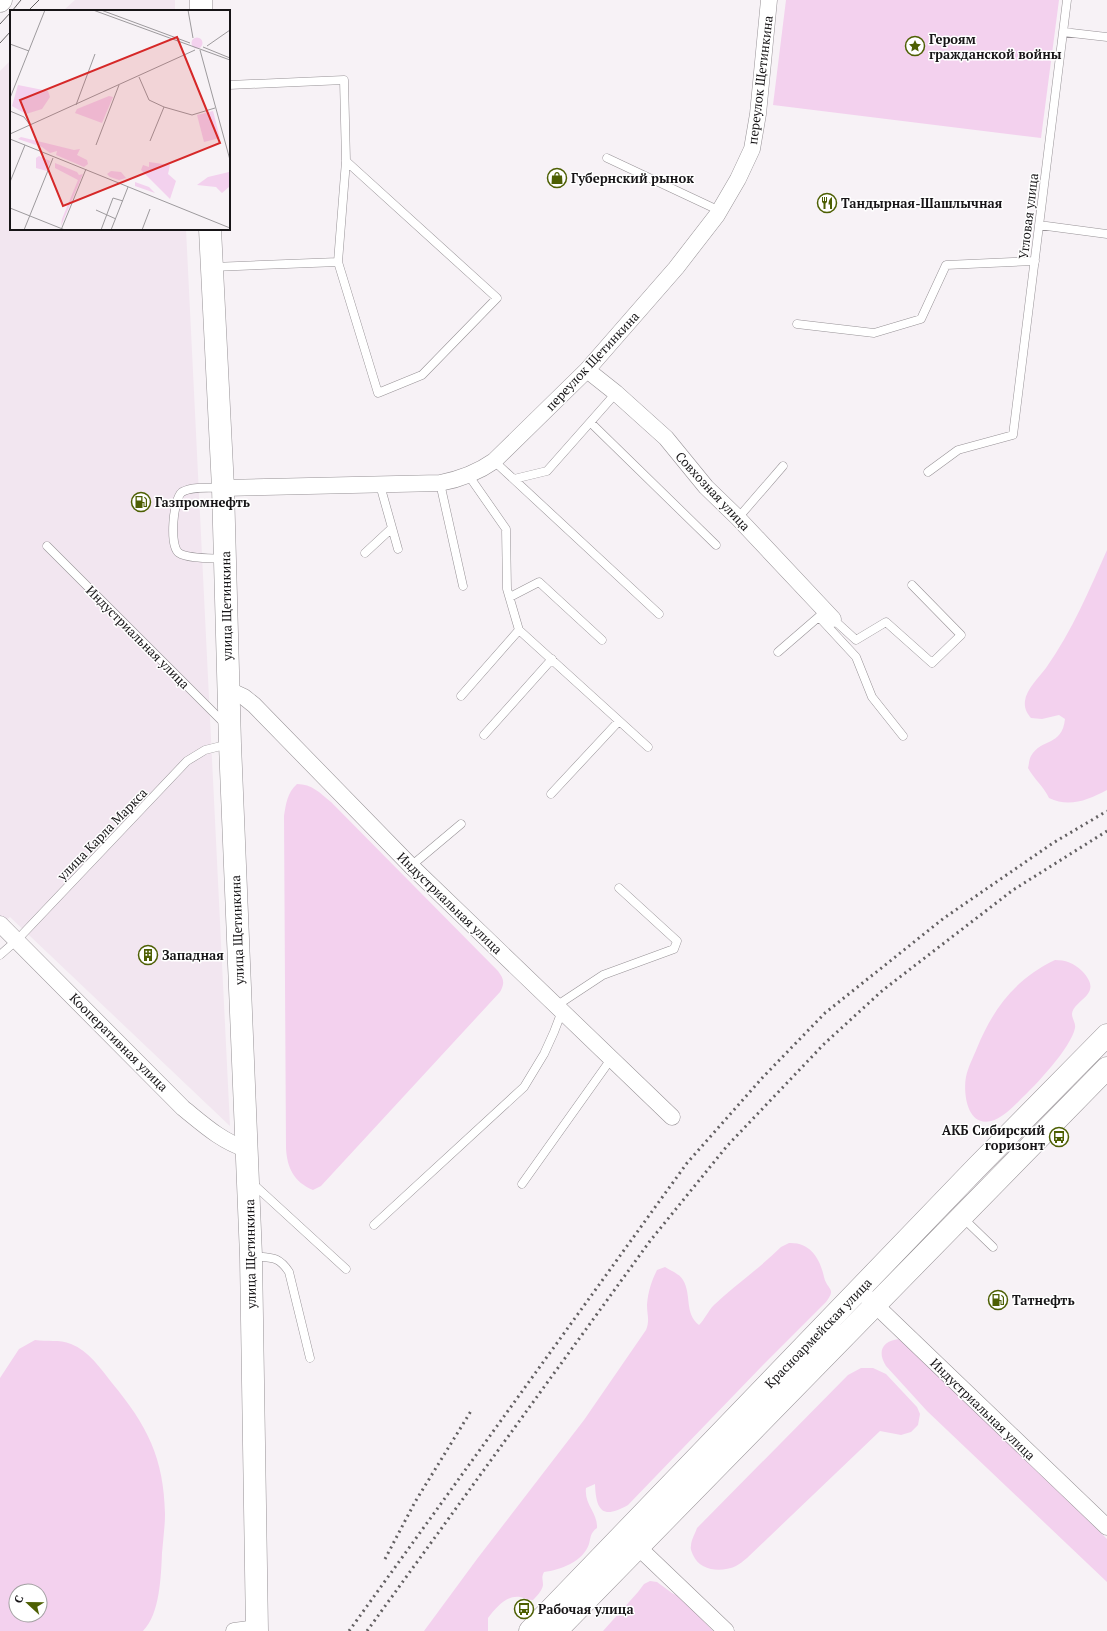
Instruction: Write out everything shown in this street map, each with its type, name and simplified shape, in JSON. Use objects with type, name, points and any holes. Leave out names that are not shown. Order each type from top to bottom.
[{"type":"main road","name":"улица Щетинкина","points":[[210,230],[223,488],[228,690],[248,1178],[257,1630]]},
{"type":"main road","name":"Красноармейская улица","points":[[530,1631],[1107,1035]]},
{"type":"main road","name":"Красноармейская улица","points":[[556,1631],[1107,1068]]},
{"type":"street","name":"переулок Щетинкина","points":[[223,488],[440,483],[469,476],[482,470],[494,461],[587,370],[676,268],[720,211],[738,180],[752,149],[758,114],[770,0]]},
{"type":"street","name":"Совхозная улица","points":[[587,370],[616,393],[666,438],[706,487],[738,518],[826,616]]},
{"type":"street","name":"Индустриальная улица","points":[[228,690],[244,697],[254,705],[411,866],[672,1117]]},
{"type":"street","name":"Кооперативная улица","points":[[0,924],[184,1108],[201,1123],[227,1142],[246,1149]]},
{"type":"street","name":"Индустриальная улица","points":[[859,1290],[1107,1527]]},
{"type":"street","points":[[638,1547],[726,1631]]},
{"type":"street","points":[[234,1631],[257,1630]]},
{"type":"lane","name":"Угловая улица","points":[[928,472],[958,450],[1013,435],[1067,0]]},
{"type":"lane","points":[[1063,32],[1107,37]]},
{"type":"lane","points":[[230,84],[344,80],[346,161],[338,262],[378,393],[422,375],[497,298],[346,161]]},
{"type":"lane","points":[[607,158],[720,211]]},
{"type":"lane","points":[[1039,225],[1107,234]]},
{"type":"lane","points":[[797,324],[874,332],[921,319],[946,265],[1035,261]]},
{"type":"lane","points":[[211,267],[338,262]]},
{"type":"lane","points":[[514,479],[547,471],[616,393]]},
{"type":"lane","points":[[591,423],[716,544]]},
{"type":"lane","points":[[494,461],[659,614]]},
{"type":"lane","points":[[738,518],[783,466]]},
{"type":"lane","points":[[469,476],[506,529],[507,589],[519,630],[648,747]]},
{"type":"lane","points":[[440,483],[463,586]]},
{"type":"lane","points":[[380,485],[398,549]]},
{"type":"lane","points":[[223,488],[190,489],[181,493],[176,503],[173,538],[174,547],[179,553],[189,556],[225,559]]},
{"type":"lane","points":[[365,553],[392,528]]},
{"type":"lane","name":"Индустриальная улица","points":[[47,546],[230,736]]},
{"type":"lane","points":[[510,597],[539,582],[602,640]]},
{"type":"lane","points":[[826,616],[856,640],[886,622],[932,663],[961,635],[912,585]]},
{"type":"lane","points":[[778,652],[826,616]]},
{"type":"lane","points":[[826,616],[856,656],[872,697],[903,736]]},
{"type":"lane","points":[[461,696],[519,630]]},
{"type":"lane","points":[[484,735],[552,660]]},
{"type":"lane","points":[[551,794],[619,721]]},
{"type":"lane","name":"улица Карла Маркса","points":[[0,955],[17,940],[186,761],[230,736]]},
{"type":"lane","points":[[411,866],[461,824]]},
{"type":"lane","points":[[374,1225],[524,1086],[544,1054],[554,1032],[559,1008],[603,975],[674,949],[677,940],[619,888]]},
{"type":"lane","points":[[522,1184],[611,1059]]},
{"type":"lane","points":[[248,1178],[346,1269]]},
{"type":"lane","points":[[961,1217],[993,1247]]},
{"type":"lane","points":[[250,1256],[278,1260],[283,1263],[289,1272],[310,1358]]},
{"type":"shaded area","points":[[75,0],[175,0],[175,10],[64,10]]},
{"type":"shaded area","points":[[786,0],[1059,0],[1041,138],[773,105]]},
{"type":"shaded area","points":[[10,61],[10,230],[186,230],[230,1126],[10,917],[0,926],[0,71]]},
{"type":"shaded area","points":[[1107,550],[1107,790],[1086,800],[1078,802],[1056,801],[1049,798],[1028,768],[1030,757],[1035,750],[1056,738],[1060,734],[1065,719],[1059,715],[1042,719],[1031,718],[1026,710],[1025,701],[1030,688],[1046,668],[1064,640],[1087,596]]},
{"type":"shaded area","points":[[297,784],[311,787],[331,802],[498,971],[502,976],[503,981],[503,986],[500,992],[321,1186],[313,1190],[301,1183],[293,1174],[288,1162],[286,1148],[284,816],[289,795]]},
{"type":"shaded area","points":[[1055,960],[1066,961],[1076,966],[1088,979],[1090,986],[1086,996],[1074,1009],[1072,1014],[1075,1028],[1072,1036],[1067,1046],[1052,1066],[1010,1109],[995,1120],[983,1121],[977,1119],[968,1107],[965,1084],[968,1070],[983,1034],[990,1020],[1007,996],[1028,976]]},
{"type":"shaded area","points":[[789,1243],[803,1245],[813,1252],[817,1258],[825,1281],[831,1291],[831,1294],[826,1302],[628,1505],[612,1512],[606,1512],[599,1506],[595,1484],[586,1488],[587,1499],[597,1523],[597,1528],[592,1533],[589,1544],[582,1556],[564,1567],[544,1572],[542,1577],[543,1585],[533,1600],[515,1597],[506,1600],[498,1606],[488,1618],[488,1631],[424,1631],[477,1559],[584,1420],[646,1330],[648,1320],[648,1296],[651,1283],[657,1270],[665,1267],[682,1278],[686,1286],[691,1315],[699,1325],[712,1307],[781,1247]]},
{"type":"shaded area","points":[[899,1339],[906,1343],[950,1384],[1107,1539],[1107,1582],[927,1411],[886,1366],[882,1356],[883,1348],[889,1342]]},
{"type":"shaded area","points":[[35,1340],[66,1342],[89,1355],[124,1398],[144,1428],[157,1459],[161,1476],[164,1494],[165,1519],[161,1572],[156,1605],[149,1624],[143,1631],[0,1631],[0,1378],[19,1349]]},
{"type":"shaded area","points":[[861,1368],[873,1368],[886,1374],[917,1407],[920,1414],[918,1425],[911,1432],[901,1435],[880,1431],[747,1558],[736,1566],[718,1570],[706,1567],[696,1560],[691,1548],[697,1528],[848,1375]]},
{"type":"shaded area","points":[[650,1581],[657,1582],[682,1598],[713,1631],[603,1631],[644,1584]]},
{"type":"tram line","points":[[13,10],[21,0]]},
{"type":"tram line","points":[[29,10],[39,0]]},
{"type":"tram line","points":[[0,24],[10,13]]},
{"type":"tram line","points":[[0,43],[10,32]]},
{"type":"railway","points":[[349,1631],[687,1163],[764,1076],[825,1013],[944,918],[1053,843],[1107,811]]},
{"type":"railway","points":[[367,1631],[650,1241],[727,1146],[824,1044],[883,990],[1013,890],[1107,831]]},
{"type":"railway","points":[[385,1559],[415,1502],[471,1411]]},
{"type":"place","name":"Героям гражданской войны","points":[[915,46]]},
{"type":"place","name":"Губернский рынок","points":[[557,178]]},
{"type":"place","name":"Тандырная-Шашлычная","points":[[827,203]]},
{"type":"place","name":"Газпромнефть","points":[[141,502]]},
{"type":"place","name":"Западная","points":[[148,955]]},
{"type":"place","name":"АКБ Сибирский горизонт","points":[[1059,1137]]},
{"type":"place","name":"Татнефть","points":[[998,1300]]},
{"type":"place","name":"Рабочая улица","points":[[524,1609]]}]
